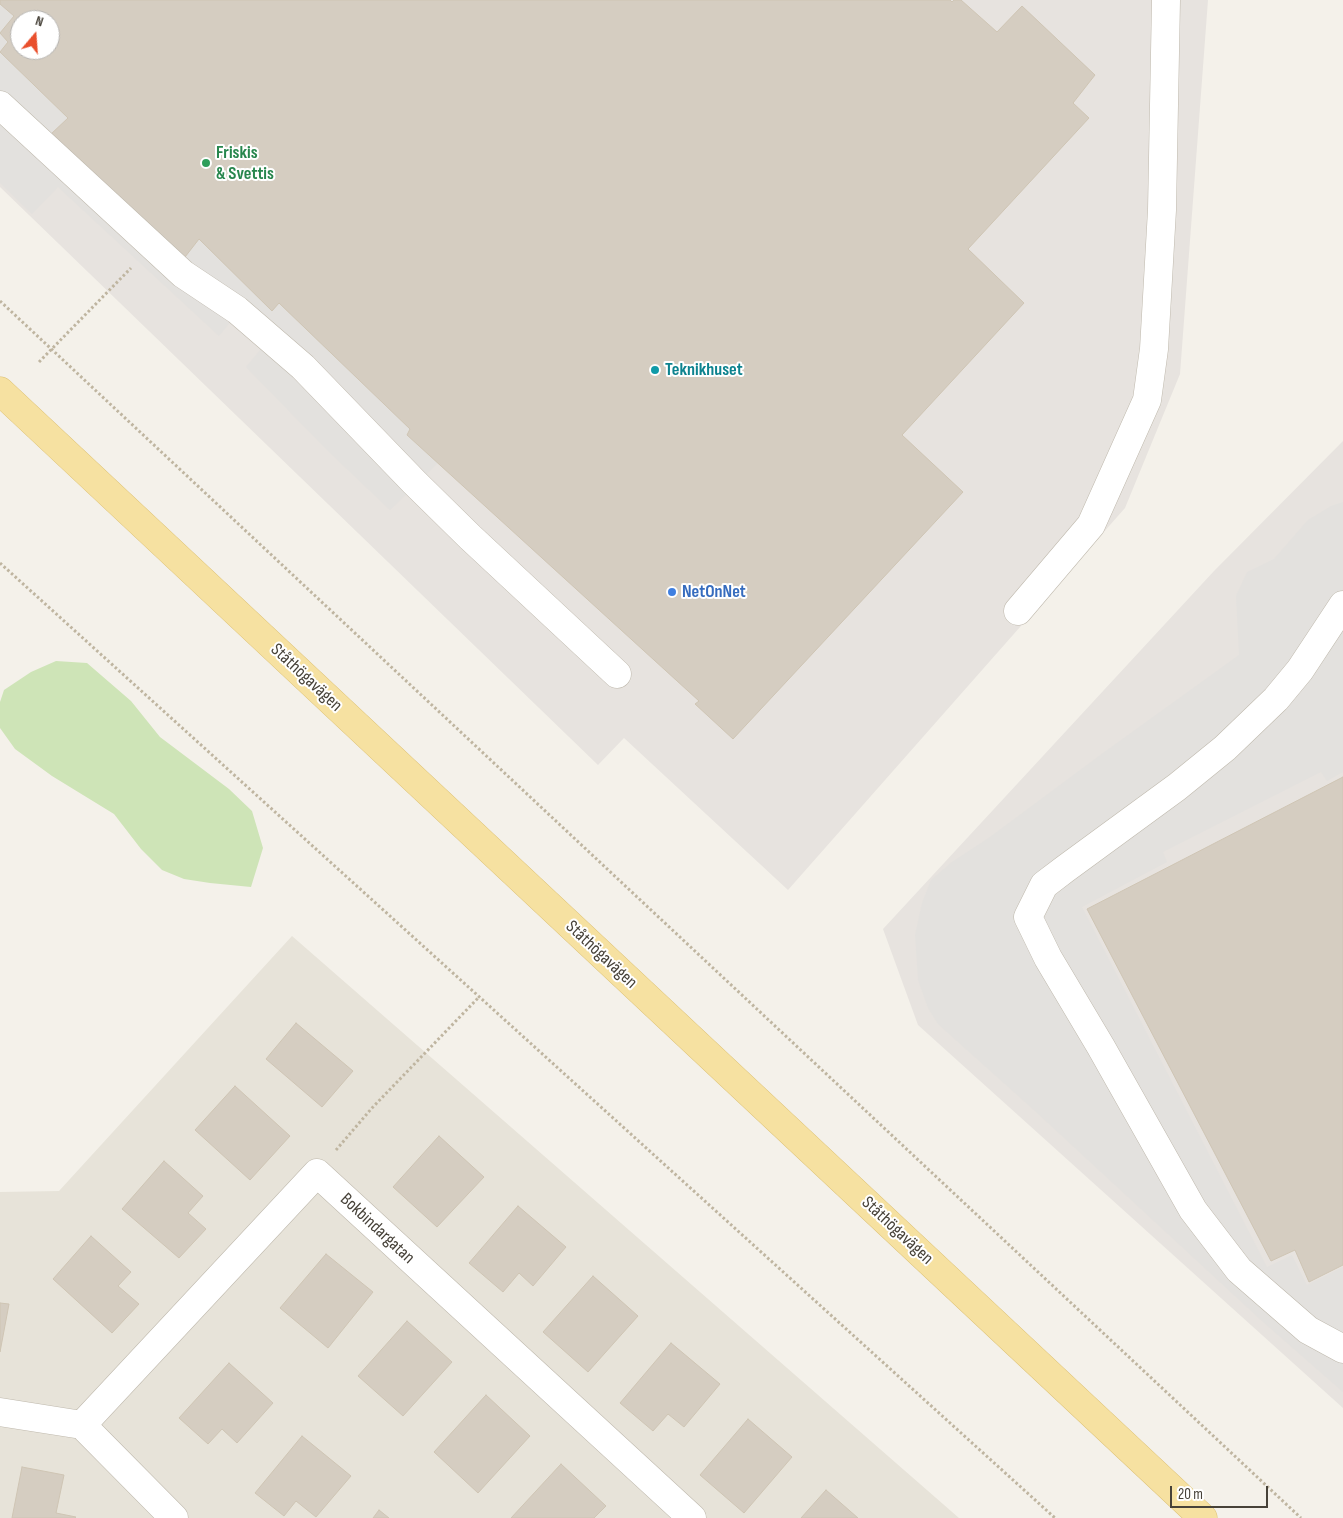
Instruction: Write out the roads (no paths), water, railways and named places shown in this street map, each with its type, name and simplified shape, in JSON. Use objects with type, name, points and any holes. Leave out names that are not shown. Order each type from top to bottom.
[{"type":"main road","name":"Ståthögavägen","points":[[0,391],[1203,1518]]},
{"type":"street","points":[[1018,611],[1092,525],[1147,400],[1154,349],[1162,210],[1166,0]]},
{"type":"street","points":[[0,105],[183,274],[237,310],[303,367],[470,537],[617,674]]},
{"type":"street","points":[[1343,605],[1300,670],[1276,700],[1225,748],[1177,787],[1044,886],[1028,917],[1048,958],[1101,1047],[1193,1210],[1239,1270],[1308,1330],[1343,1349]]},
{"type":"street","name":"Bokbindargatan","points":[[82,1425],[317,1173],[692,1518]]},
{"type":"street","points":[[0,1412],[82,1425],[174,1518]]},
{"type":"place","name":"Friskis & Svettis","points":[[206,163]]},
{"type":"place","name":"Teknikhuset","points":[[655,370]]},
{"type":"place","name":"NetOnNet","points":[[672,592]]}]
